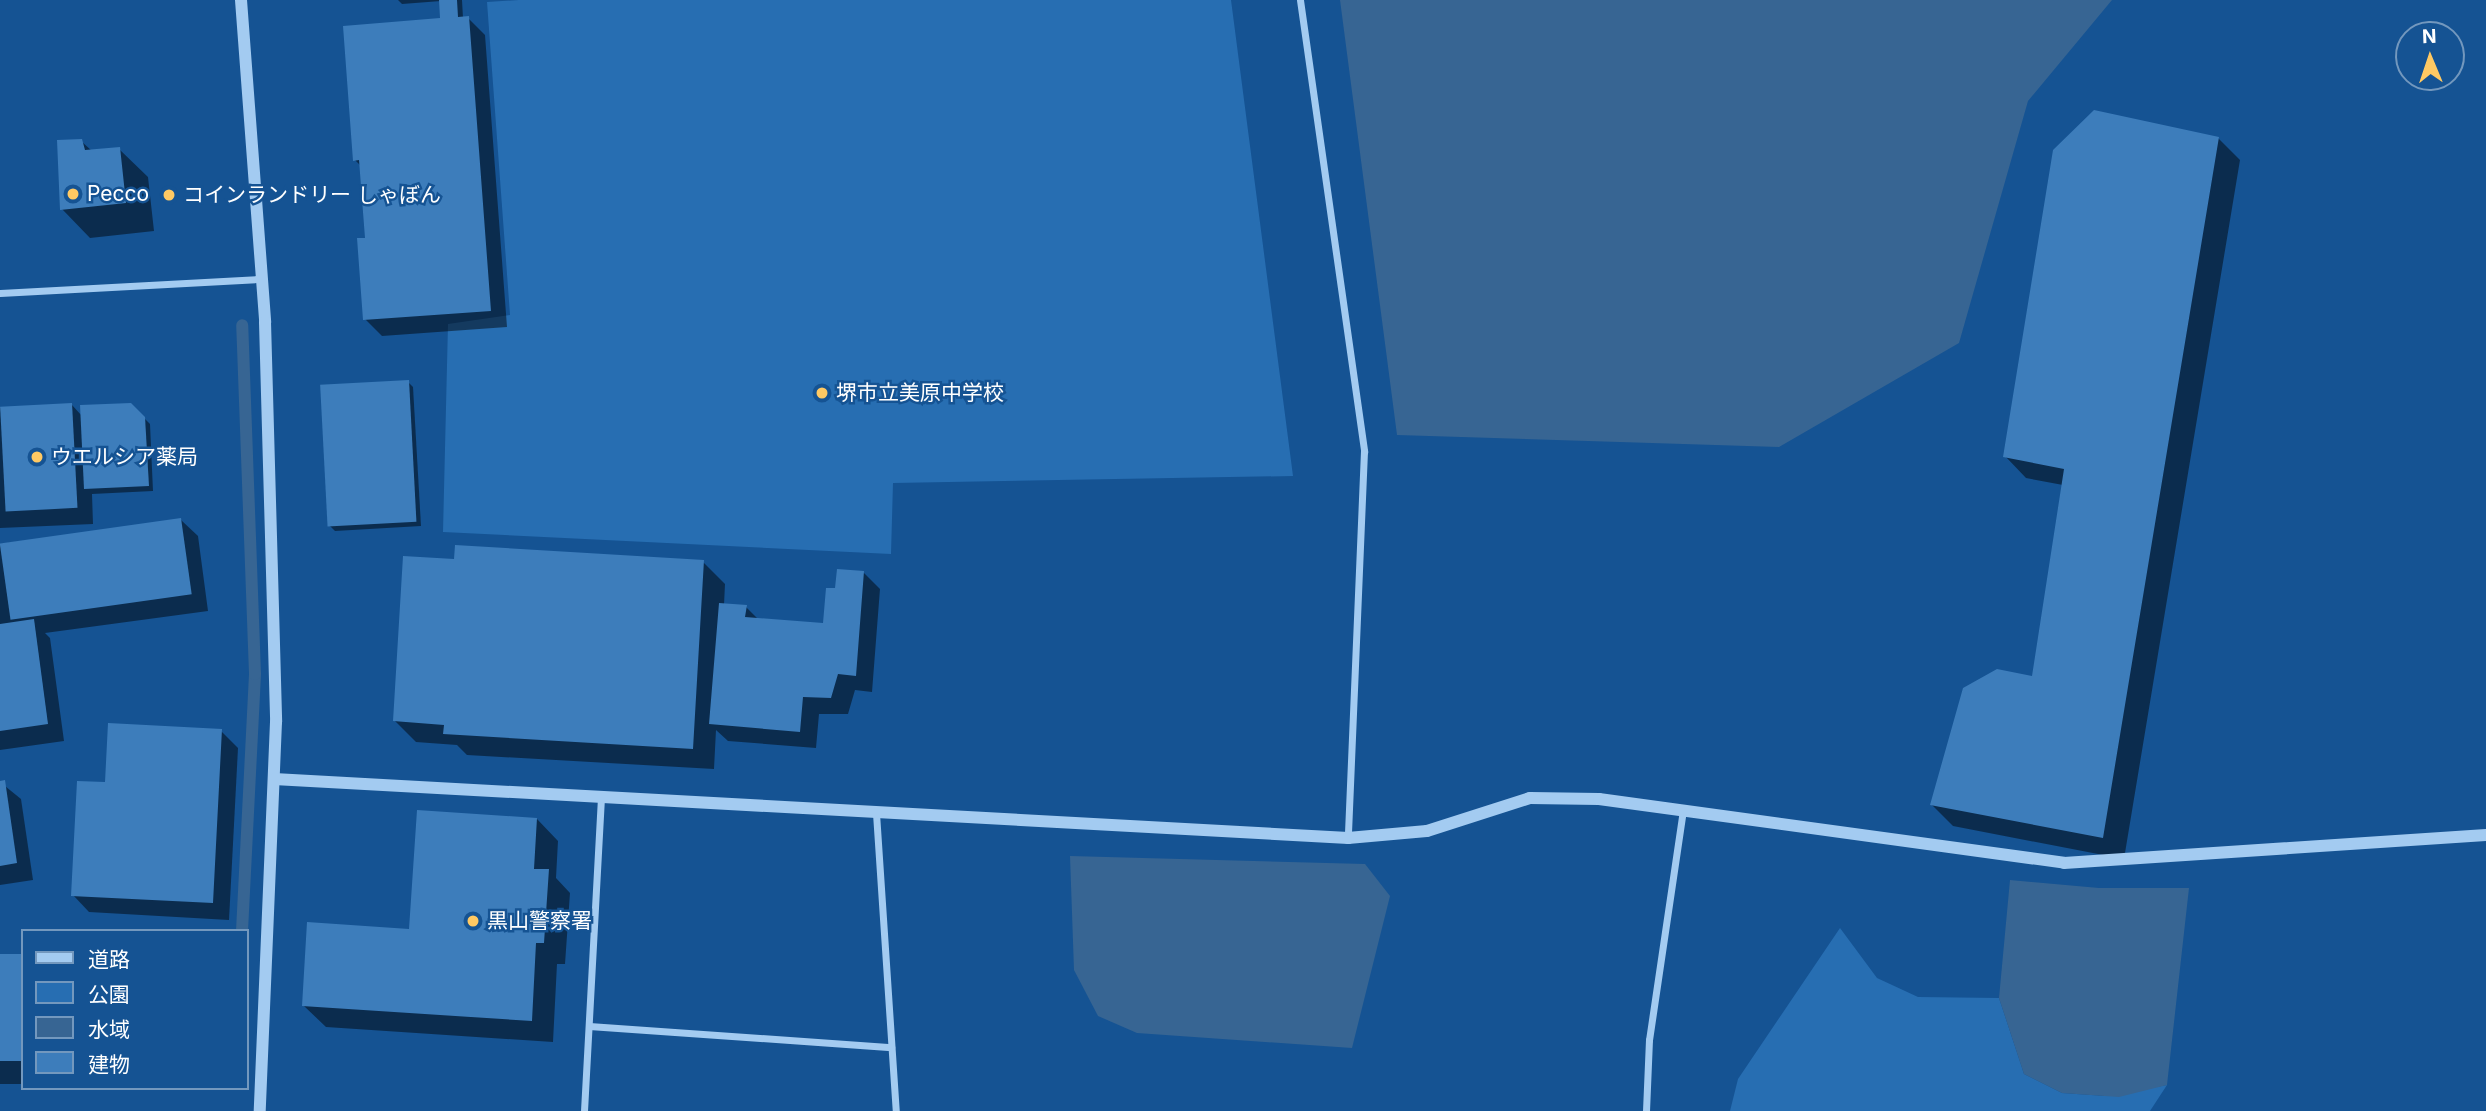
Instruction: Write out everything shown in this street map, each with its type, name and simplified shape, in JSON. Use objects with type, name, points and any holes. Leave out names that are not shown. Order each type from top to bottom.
[{"type":"street","points":[[240,0],[262,279],[272,527],[274,779],[260,1111]]},
{"type":"street","points":[[1300,0],[1364,451],[1348,838]]},
{"type":"street","points":[[0,293],[262,279]]},
{"type":"street","points":[[274,779],[1348,838],[1427,831],[1530,798],[1599,799],[2064,863],[2486,835]]},
{"type":"street","points":[[584,1111],[601,798]]},
{"type":"street","points":[[1646,1111],[1650,1040],[1684,811]]},
{"type":"street","points":[[877,813],[896,1111]]},
{"type":"street","points":[[589,1026],[891,1047]]},
{"type":"green space","points":[[1231,0],[1293,476],[893,483],[891,554],[443,532],[448,324],[510,315],[487,2]]},
{"type":"green space","points":[[1840,928],[1877,978],[1918,997],[1999,998],[2024,1074],[2062,1093],[2106,1096],[2167,1085],[2150,1111],[1730,1111],[1738,1079]]},
{"type":"water","points":[[1340,0],[2112,0],[2028,101],[1959,343],[1779,447],[1397,435]]},
{"type":"water","points":[[1070,856],[1365,864],[1390,896],[1352,1048],[1137,1033],[1098,1016],[1074,970]]},
{"type":"water","points":[[2010,880],[2099,888],[2189,888],[2167,1085],[2119,1097],[2062,1093],[2024,1074],[1999,998]]},
{"type":"building","points":[[439,0],[457,0],[458,17],[469,16],[491,311],[363,320],[357,238],[365,238],[359,160],[353,161],[343,26],[440,18]]},
{"type":"building","points":[[2094,110],[2219,137],[2103,838],[1930,805],[1963,688],[1997,669],[2032,676],[2064,469],[2003,457],[2053,150]]},
{"type":"building","points":[[82,139],[85,150],[120,147],[126,203],[60,210],[57,140]]},
{"type":"building","points":[[409,380],[416,522],[328,526],[320,385]]},
{"type":"building","name":"ウエルシア薬局","points":[[72,403],[77,508],[6,512],[0,407]]},
{"type":"building","points":[[131,403],[145,417],[149,486],[84,489],[80,405]]},
{"type":"building","points":[[181,518],[192,594],[10,620],[0,543]]},
{"type":"building","points":[[455,545],[704,560],[693,749],[443,734],[444,725],[393,721],[403,556],[454,559]]},
{"type":"building","points":[[837,569],[864,571],[856,676],[838,674],[831,698],[803,697],[800,732],[709,724],[719,603],[747,605],[745,617],[823,623],[826,588],[835,588]]},
{"type":"building","points":[[34,619],[48,724],[0,731],[0,624]]},
{"type":"building","points":[[108,723],[222,729],[213,903],[71,896],[77,781],[105,782]]},
{"type":"building","points":[[5,780],[17,863],[0,866],[0,781]]},
{"type":"building","points":[[417,810],[537,818],[534,869],[549,869],[544,943],[536,943],[532,1021],[302,1006],[307,922],[409,929]]},
{"type":"building","points":[[0,954],[21,954],[21,1061],[0,1061]]},
{"type":"waterway","points":[[242,325],[255,674],[242,929]]},
{"type":"place","name":"Pecco","points":[[73,194]]},
{"type":"place","name":"コインランドリー しゃぼん","points":[[169,195]]},
{"type":"place","name":"堺市立美原中学校","points":[[822,393]]},
{"type":"place","name":"ウエルシア薬局","points":[[37,457]]},
{"type":"place","name":"黒山警察署","points":[[473,921]]}]
